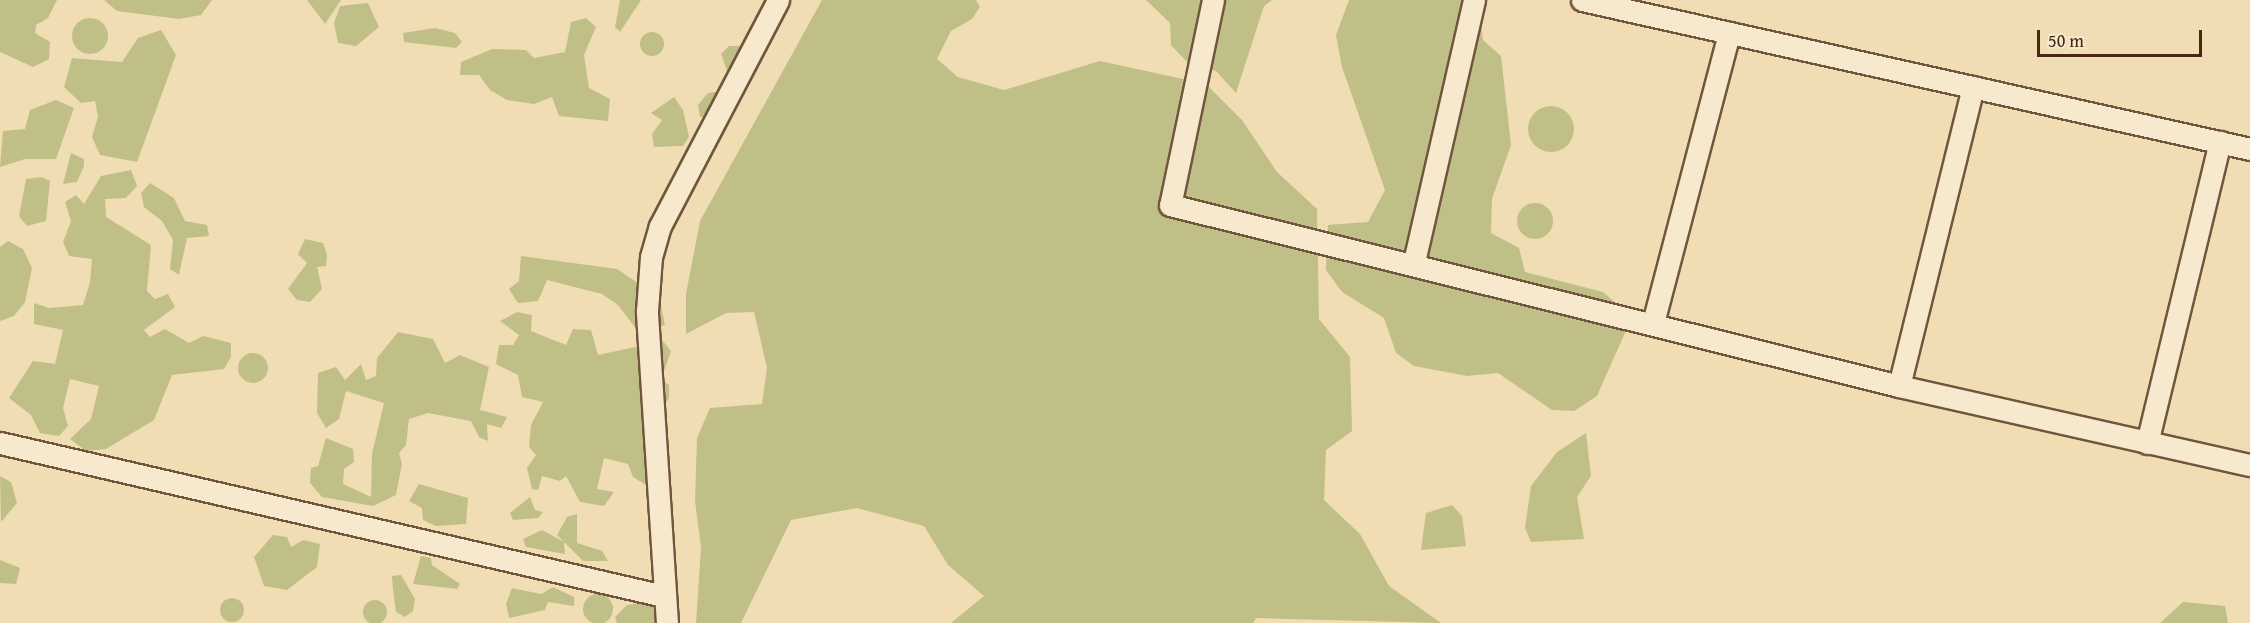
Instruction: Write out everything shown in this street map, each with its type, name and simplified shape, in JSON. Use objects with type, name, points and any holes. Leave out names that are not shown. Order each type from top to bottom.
[{"type":"street","points":[[667,623],[647,310],[651,257],[665,216],[778,0]]},
{"type":"street","points":[[1213,0],[1168,204],[1414,262],[1899,386],[2250,465]]},
{"type":"street","points":[[1414,262],[1474,0]]},
{"type":"street","points":[[1582,0],[2250,149]]},
{"type":"street","points":[[1653,323],[1729,33]]},
{"type":"street","points":[[1899,386],[1973,87]]},
{"type":"street","points":[[2147,443],[2220,142]]},
{"type":"street","points":[[0,443],[664,596]]},
{"type":"shaded area","points":[[0,0],[57,0],[48,18],[36,25],[35,33],[50,42],[49,59],[33,67],[0,52]]},
{"type":"shaded area","points":[[104,0],[212,0],[201,15],[179,19],[117,11]]},
{"type":"shaded area","points":[[307,0],[341,0],[325,24]]},
{"type":"shaded area","points":[[620,0],[641,0],[620,32],[615,27]]},
{"type":"shaded area","points":[[822,0],[976,0],[980,7],[972,19],[951,31],[937,59],[958,77],[1004,90],[1100,61],[1206,84],[1242,120],[1277,172],[1317,209],[1319,319],[1350,357],[1352,431],[1326,450],[1324,500],[1360,534],[1389,586],[1441,623],[1256,618],[1253,623],[951,623],[984,596],[948,565],[924,526],[857,508],[791,520],[741,623],[696,623],[701,547],[695,501],[697,438],[710,408],[762,404],[767,368],[754,312],[726,313],[686,334],[686,294],[700,221]]},
{"type":"shaded area","points":[[1146,0],[1272,0],[1264,6],[1236,93],[1216,71],[1187,62],[1171,45],[1170,23]]},
{"type":"shaded area","points":[[1349,0],[1485,0],[1479,9],[1483,40],[1501,56],[1511,145],[1492,199],[1491,233],[1519,248],[1525,272],[1603,292],[1632,317],[1597,396],[1574,411],[1552,410],[1498,373],[1467,376],[1414,366],[1396,353],[1384,318],[1342,292],[1326,270],[1328,225],[1368,222],[1385,190],[1342,67],[1336,35]]},
{"type":"shaded area","points":[[368,3],[379,27],[356,46],[338,43],[334,23],[340,6]]},
{"type":"shaded area","points":[[90,18],[103,23],[108,36],[103,49],[90,54],[77,49],[72,36],[77,23]]},
{"type":"shaded area","points":[[586,18],[596,27],[584,55],[589,88],[610,99],[608,121],[559,116],[552,97],[534,104],[507,100],[490,90],[479,75],[460,75],[461,62],[492,49],[526,50],[534,58],[565,52],[571,22]]},
{"type":"shaded area","points":[[435,28],[455,33],[462,42],[456,48],[404,42],[403,33]]},
{"type":"shaded area","points":[[161,30],[176,55],[137,162],[100,155],[92,137],[98,117],[95,101],[81,103],[64,87],[72,58],[122,62],[138,38]]},
{"type":"shaded area","points":[[652,32],[657,33],[663,39],[663,49],[657,55],[652,56],[647,55],[641,49],[640,44],[641,39],[647,33]]},
{"type":"shaded area","points":[[729,46],[744,46],[728,74],[721,54]]},
{"type":"shaded area","points":[[722,91],[734,103],[732,114],[700,117],[698,105],[708,93]]},
{"type":"shaded area","points":[[674,97],[683,110],[689,137],[683,146],[654,147],[652,134],[662,120],[651,113]]},
{"type":"shaded area","points":[[56,100],[74,108],[56,159],[25,159],[0,167],[3,131],[25,129],[30,110]]},
{"type":"shaded area","points":[[1551,106],[1560,107],[1567,113],[1573,120],[1573,138],[1567,145],[1560,151],[1551,152],[1542,151],[1535,145],[1529,138],[1528,129],[1529,120],[1535,113],[1542,107]]},
{"type":"shaded area","points":[[71,153],[84,159],[84,166],[77,182],[63,184]]},
{"type":"shaded area","points":[[131,170],[137,186],[126,198],[105,199],[106,217],[151,245],[147,291],[155,299],[168,294],[175,307],[144,330],[150,337],[165,329],[189,343],[203,336],[231,343],[231,357],[224,369],[172,375],[154,420],[106,449],[86,451],[70,439],[91,419],[99,386],[70,379],[63,408],[68,426],[59,436],[40,433],[31,415],[9,398],[33,361],[55,364],[63,330],[34,324],[34,303],[49,308],[83,305],[90,282],[92,259],[69,256],[63,242],[71,221],[65,202],[76,195],[84,204],[101,176]]},
{"type":"shaded area","points":[[42,177],[50,181],[46,221],[27,226],[19,216],[26,179]]},
{"type":"shaded area","points":[[150,183],[174,198],[185,221],[207,225],[209,236],[187,238],[179,275],[170,269],[173,240],[162,221],[144,207],[141,193]]},
{"type":"shaded area","points":[[1535,203],[1548,208],[1553,221],[1548,234],[1535,239],[1522,234],[1517,221],[1522,208]]},
{"type":"shaded area","points":[[305,239],[323,243],[327,255],[326,266],[317,267],[322,289],[310,302],[297,300],[288,289],[307,263],[298,254]]},
{"type":"shaded area","points":[[8,241],[23,249],[32,268],[25,302],[14,316],[0,321],[0,247]]},
{"type":"shaded area","points":[[521,256],[617,269],[659,297],[665,325],[640,334],[618,305],[602,294],[547,280],[538,301],[518,303],[509,289],[519,281]]},
{"type":"shaded area","points":[[517,312],[532,315],[531,331],[566,345],[573,329],[591,330],[598,355],[663,341],[671,351],[661,380],[669,385],[669,398],[660,413],[659,485],[646,485],[633,477],[628,464],[604,458],[597,489],[614,492],[604,506],[580,502],[566,476],[560,481],[542,476],[538,490],[532,489],[527,468],[536,455],[529,447],[531,425],[543,402],[522,397],[518,375],[496,364],[499,345],[513,345],[519,335],[500,321]]},
{"type":"shaded area","points":[[398,332],[433,339],[445,363],[460,355],[489,367],[480,410],[507,417],[501,428],[487,424],[488,441],[479,437],[471,421],[428,413],[409,419],[406,445],[399,453],[402,464],[396,495],[373,506],[322,497],[310,483],[311,468],[318,466],[326,438],[353,449],[354,462],[344,469],[343,484],[371,497],[372,454],[384,403],[346,391],[339,419],[326,428],[317,413],[318,373],[336,367],[345,380],[361,364],[366,380],[376,376],[377,358]]},
{"type":"shaded area","points":[[253,353],[259,354],[267,362],[267,374],[259,382],[253,383],[247,382],[239,374],[238,368],[239,362],[247,354]]},
{"type":"shaded area","points":[[1586,433],[1591,476],[1577,497],[1584,539],[1531,542],[1525,528],[1531,486],[1557,452]]},
{"type":"shaded area","points":[[0,476],[11,482],[17,503],[1,522]]},
{"type":"shaded area","points":[[419,484],[468,498],[466,524],[436,526],[423,520],[422,508],[409,501]]},
{"type":"shaded area","points":[[530,497],[535,510],[543,512],[538,518],[513,520],[510,513]]},
{"type":"shaded area","points":[[1452,505],[1462,516],[1466,546],[1421,550],[1426,513]]},
{"type":"shaded area","points":[[577,514],[577,543],[602,551],[608,561],[583,561],[557,535],[567,517]]},
{"type":"shaded area","points":[[542,530],[564,542],[565,554],[526,547],[523,539]]},
{"type":"shaded area","points":[[273,535],[287,537],[291,547],[303,540],[320,544],[317,567],[287,590],[264,586],[254,557]]},
{"type":"shaded area","points":[[421,556],[431,558],[432,565],[460,584],[457,589],[413,584]]},
{"type":"shaded area","points":[[0,560],[20,568],[16,584],[0,583]]},
{"type":"shaded area","points":[[401,575],[415,599],[413,611],[405,617],[396,612],[393,590],[392,576]]},
{"type":"shaded area","points":[[553,587],[574,597],[574,606],[548,602],[545,610],[509,618],[506,604],[512,588],[541,594]]},
{"type":"shaded area","points":[[598,594],[609,598],[613,609],[609,620],[598,624],[587,620],[583,609],[587,598]]},
{"type":"shaded area","points":[[232,598],[241,601],[244,610],[241,619],[232,622],[223,619],[220,610],[223,601]]},
{"type":"shaded area","points":[[375,600],[383,604],[387,612],[383,620],[375,624],[367,620],[363,612],[367,604]]},
{"type":"shaded area","points":[[654,601],[668,623],[617,623],[615,617],[627,605]]},
{"type":"shaded area","points":[[2183,602],[2225,606],[2228,623],[2160,623]]}]
